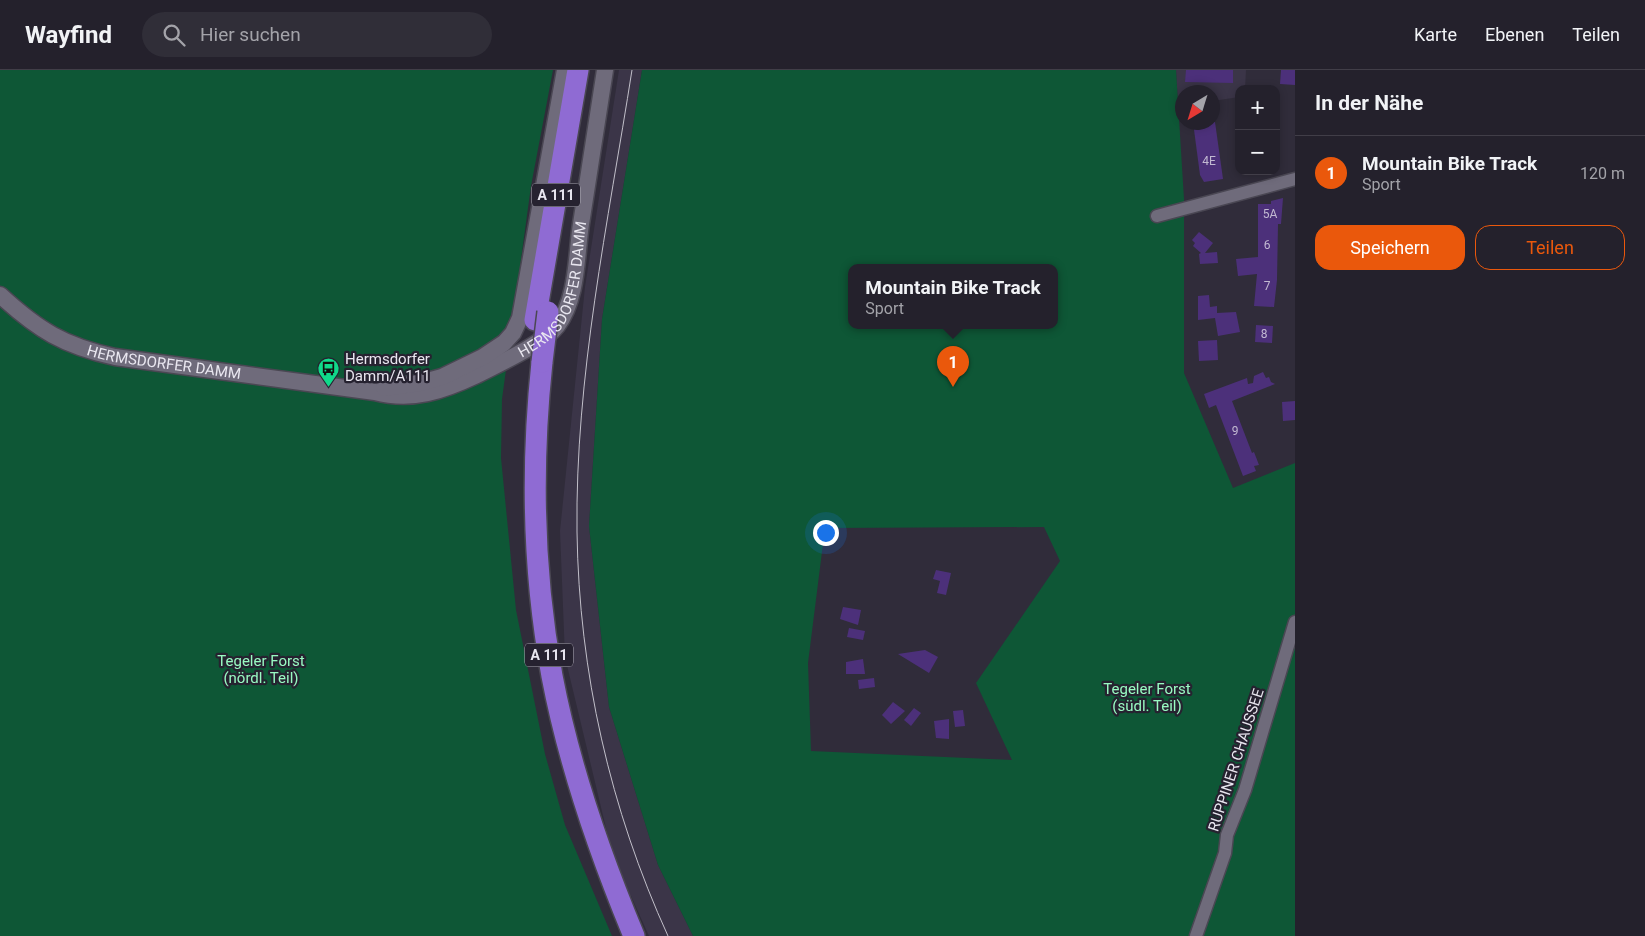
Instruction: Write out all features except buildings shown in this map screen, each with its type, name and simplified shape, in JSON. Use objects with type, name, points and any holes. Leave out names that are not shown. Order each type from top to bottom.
[{"type":"highway","name":"A 111","points":[[578,70],[523,455],[524,543],[540,676],[556,751],[574,815],[621,936]]},
{"type":"highway","name":"A 111","points":[[542,316],[591,70]]},
{"type":"highway","name":"A 111","points":[[535,366],[536,516],[542,603],[552,675],[588,818],[634,936]]},
{"type":"main road","name":"HERMSDORFER DAMM","points":[[375,392],[386,388],[420,383],[442,377],[494,351],[513,333],[520,318],[565,70]]},
{"type":"main road","name":"HERMSDORFER DAMM","points":[[0,295],[37,327],[63,342],[91,352],[164,365],[375,392],[392,396],[407,397],[438,391],[512,357],[551,334],[558,326],[569,302],[573,284],[605,70]]},
{"type":"street","points":[[1157,216],[1295,179]]},
{"type":"street","name":"RUPPINER CHAUSSEE","points":[[1196,936],[1225,853],[1227,835],[1245,790],[1295,622]]},
{"type":"shaded area","points":[[619,70],[642,70],[602,319],[589,526],[609,707],[658,865],[693,936],[649,936],[631,896],[629,897],[612,853],[565,657],[560,531],[585,287]]},
{"type":"shaded area","points":[[1176,70],[1246,70],[1245,85],[1235,85],[1235,98],[1220,100],[1220,85],[1177,85]]},
{"type":"green space","name":"Tegeler Forst (nördl. Teil)","points":[[0,70],[553,70],[531,186],[502,399],[501,458],[516,610],[545,754],[565,825],[612,936],[0,936]]},
{"type":"green space","name":"Tegeler Forst (südl. Teil)","points":[[642,70],[1176,70],[1175,130],[1180,130],[1184,199],[1184,373],[1233,488],[1295,463],[1295,936],[693,936],[658,865],[609,707],[589,526],[602,319]],"holes":[[[1044,527],[1060,561],[976,683],[1012,760],[811,751],[808,663],[825,528]]]},
{"type":"tram line","points":[[632,70],[595,300],[581,416],[577,532],[579,584],[591,688],[614,789],[630,839],[668,936]]},
{"type":"place","name":"Hermsdorfer Damm/A111","points":[[329,387]]},
{"type":"place","name":"Mountain Bike Track","points":[[953,387]]}]
